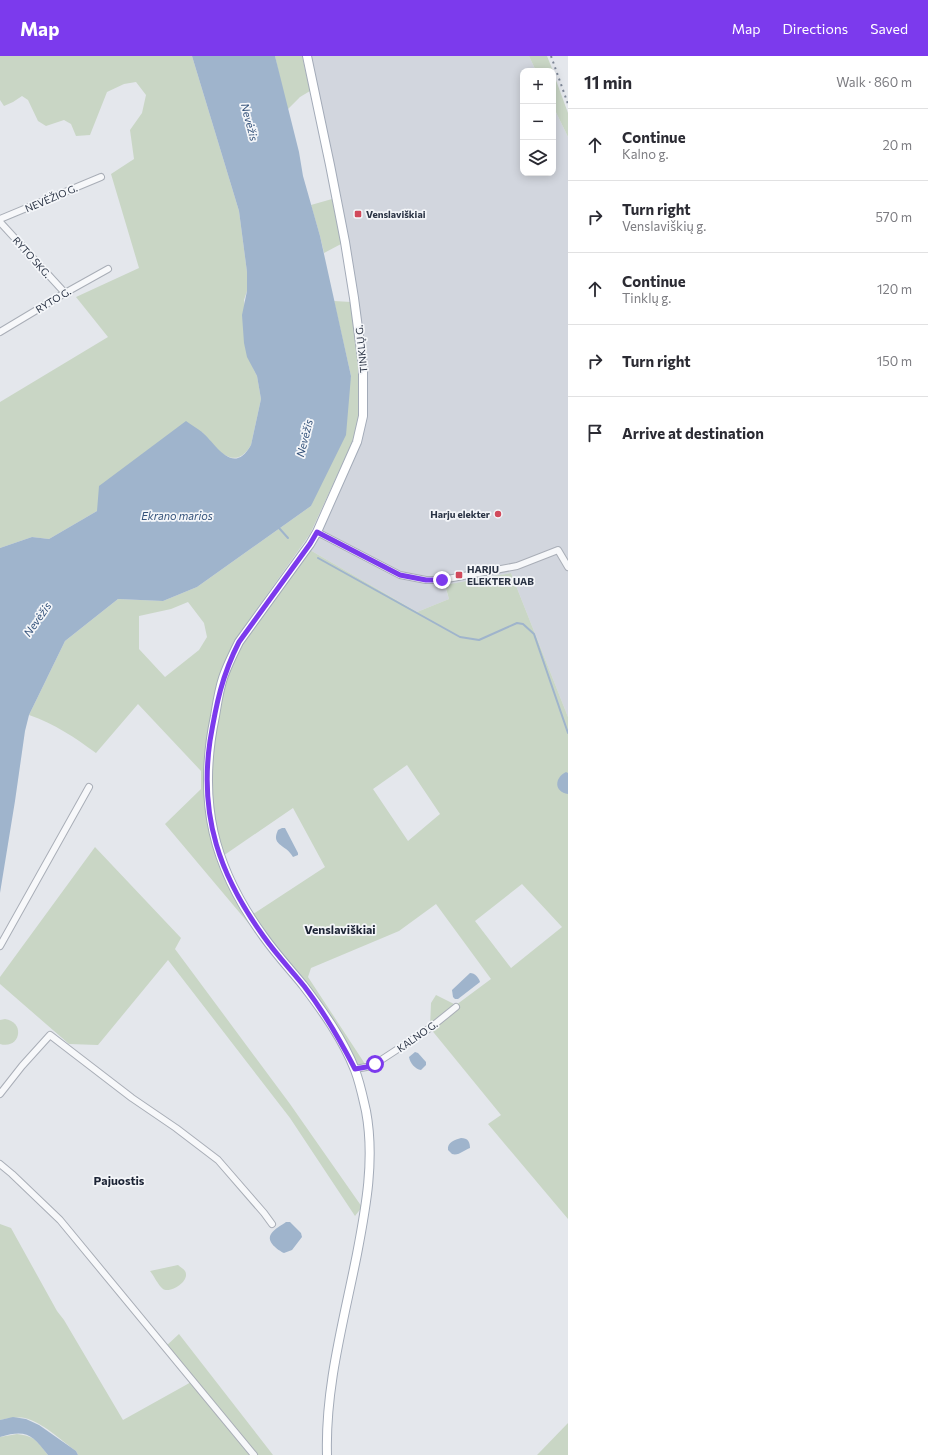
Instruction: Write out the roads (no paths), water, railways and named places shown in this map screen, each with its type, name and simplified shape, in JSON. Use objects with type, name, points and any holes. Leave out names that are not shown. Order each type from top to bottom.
[{"type":"main road","name":"TINKLŲ G.","points":[[307,56],[335,192],[360,335],[364,402],[361,428],[357,442],[317,532],[303,554],[239,642],[231,658],[222,680],[209,752],[207,784],[215,843],[227,874],[243,906],[265,938],[304,987],[342,1043],[355,1069],[363,1098],[370,1141],[370,1162],[364,1216],[330,1389],[326,1434],[327,1455]]},
{"type":"street","name":"NEVĖŽIO G.","points":[[0,220],[101,177]]},
{"type":"street","name":"RYTO SKG.","points":[[0,220],[65,293]]},
{"type":"street","name":"RYTO G.","points":[[0,332],[65,293],[108,270]]},
{"type":"street","points":[[317,532],[400,575],[426,580],[442,580],[517,566],[558,550],[568,567]]},
{"type":"street","points":[[0,946],[89,787]]},
{"type":"street","name":"KALNO G.","points":[[355,1069],[372,1066],[430,1028],[456,1007]]},
{"type":"street","points":[[0,1094],[22,1066],[50,1035],[132,1098],[176,1128],[218,1160],[272,1224]]},
{"type":"street","points":[[0,1164],[60,1220],[254,1455]]},
{"type":"water","name":"Ekrano marios","points":[[192,56],[275,56],[299,152],[303,176],[320,236],[351,376],[346,435],[311,506],[197,587],[163,601],[118,599],[65,641],[29,715],[25,731],[0,893],[0,548],[32,537],[49,539],[97,511],[99,486],[186,421],[202,432],[219,450],[231,458],[238,458],[244,454],[251,445],[261,399],[257,376],[247,357],[244,343],[242,315],[247,291],[247,272],[239,211]]},
{"type":"water","points":[[566,772],[568,773],[568,794],[560,791],[557,784],[559,778]]},
{"type":"water","points":[[285,828],[298,855],[293,857],[277,841],[276,837],[278,830]]},
{"type":"water","points":[[470,973],[474,974],[480,982],[458,999],[455,999],[453,997],[452,990]]},
{"type":"water","points":[[415,1052],[418,1053],[426,1062],[426,1065],[421,1070],[415,1067],[409,1057]]},
{"type":"water","points":[[461,1138],[468,1141],[470,1148],[459,1154],[452,1154],[448,1150],[449,1145]]},
{"type":"water","points":[[286,1222],[290,1222],[301,1233],[302,1237],[292,1250],[284,1253],[271,1243],[270,1237],[274,1230]]},
{"type":"water","points":[[13,1417],[26,1419],[39,1425],[76,1451],[78,1455],[48,1455],[33,1438],[23,1434],[0,1437],[0,1420]]},
{"type":"waterway","points":[[279,528],[288,538]]},
{"type":"waterway","points":[[318,558],[460,637],[479,640],[517,623],[523,624],[534,634],[568,733]]},
{"type":"railway","points":[[551,56],[568,104]]},
{"type":"place","name":"Venslaviškiai","points":[[358,214]]},
{"type":"place","name":"Harju elekter","points":[[498,514]]},
{"type":"place","name":"HARJU ELEKTER UAB","points":[[459,575]]},
{"type":"district","name":"Venslaviškiai","points":[[340,929]]},
{"type":"district","name":"Pajuostis","points":[[119,1180]]},
{"type":"water label","name":"Nevėžis","points":[[250,122]]},
{"type":"water label","name":"Nevėžis","points":[[304,438]]},
{"type":"water label","name":"Nevėžis","points":[[37,619]]}]
